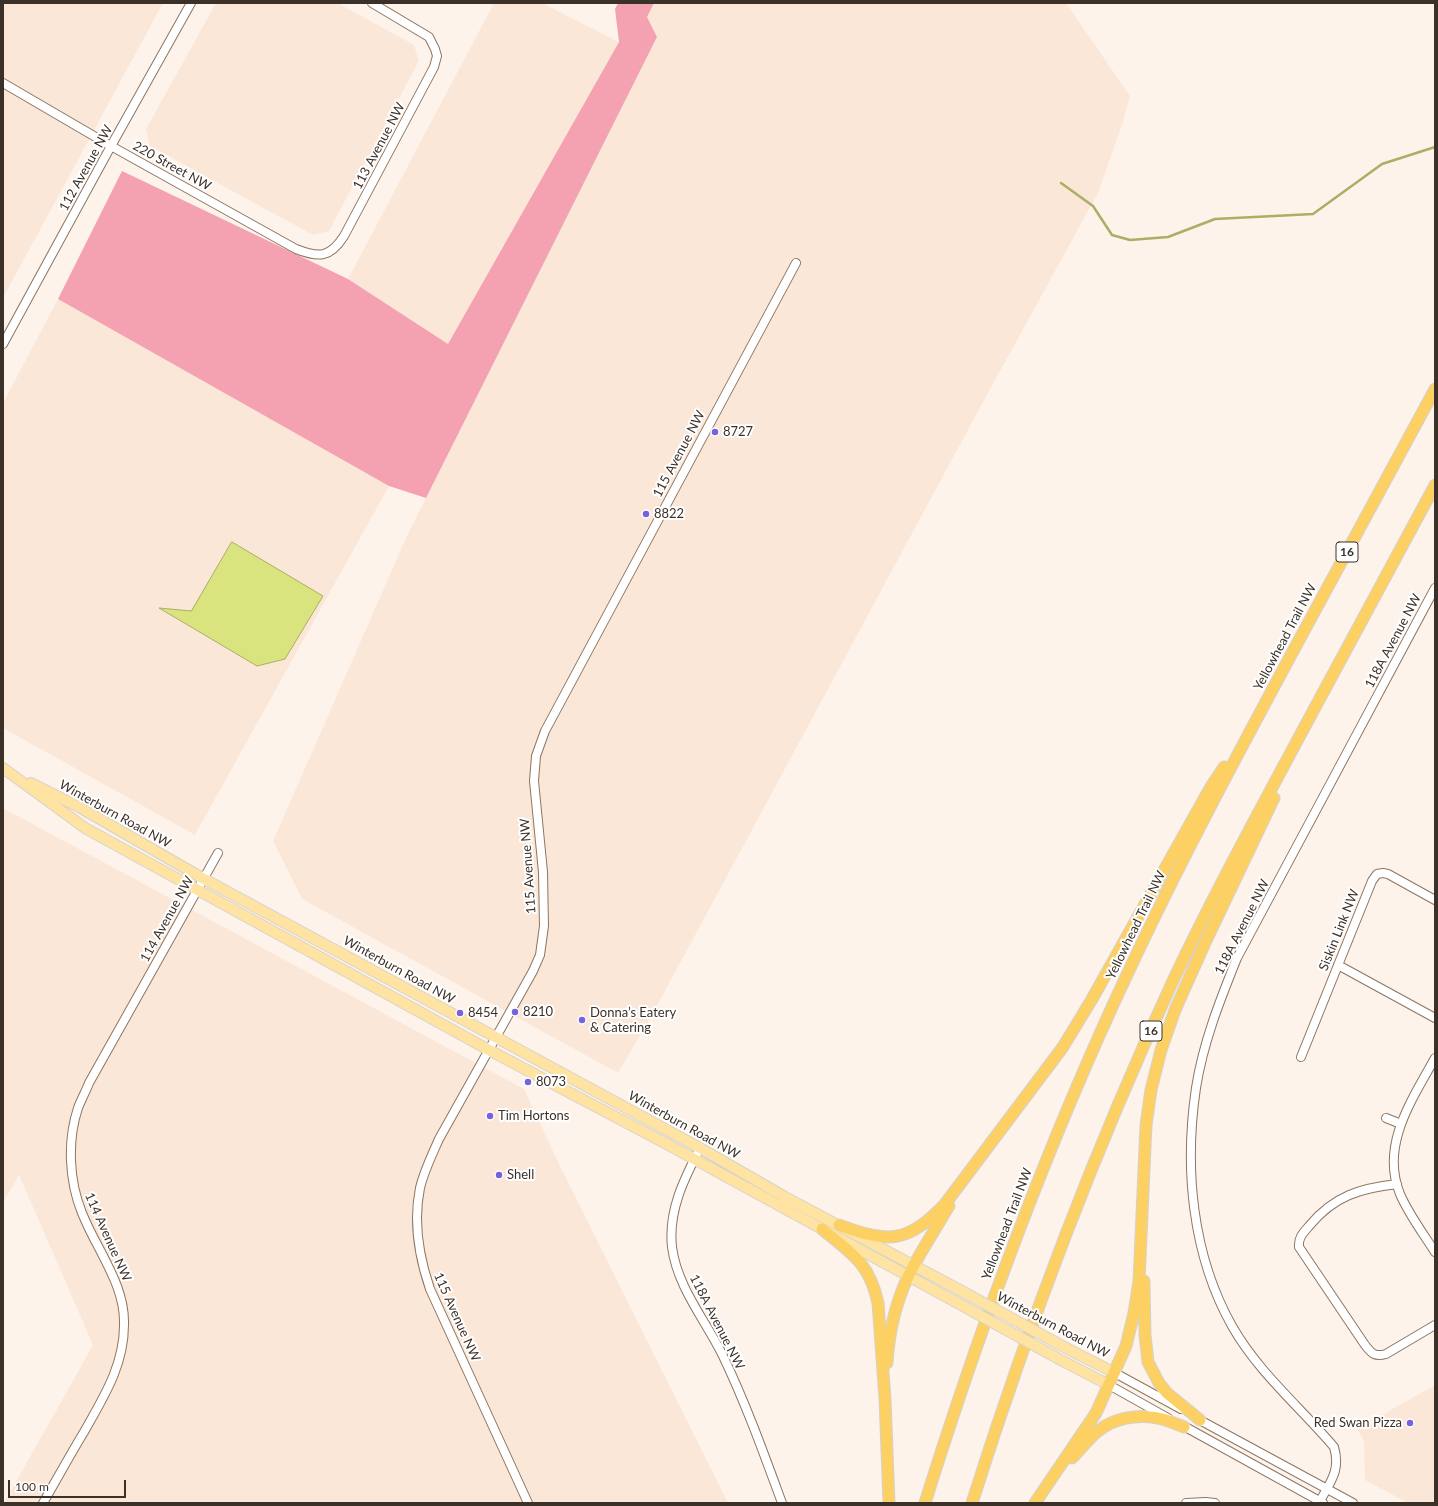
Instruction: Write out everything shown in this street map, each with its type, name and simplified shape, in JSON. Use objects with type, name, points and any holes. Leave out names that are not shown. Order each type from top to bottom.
[{"type":"highway","name":"Yellowhead Trail NW","points":[[925,1503],[988,1314],[1043,1167],[1125,978],[1207,813],[1258,716],[1435,389]]},
{"type":"highway","name":"16","points":[[972,1503],[1036,1313],[1084,1187],[1117,1106],[1173,982],[1236,854],[1435,485]]},
{"type":"highway","points":[[1035,1503],[1096,1413],[1126,1346],[1131,1326],[1138,1282],[1142,1236],[1146,1125],[1151,1090],[1161,1050],[1175,1010],[1204,945],[1332,676]]},
{"type":"highway","points":[[839,1225],[880,1238],[897,1236],[914,1230],[932,1217],[945,1204],[1063,1046],[1096,992],[1212,786],[1258,716]]},
{"type":"highway","points":[[885,1399],[888,1353],[892,1325],[899,1300],[914,1265],[970,1171]]},
{"type":"highway","points":[[822,1230],[862,1264],[872,1282],[878,1303],[885,1399],[889,1503]]},
{"type":"highway","points":[[1142,1236],[1145,1335],[1148,1362],[1159,1383],[1167,1393],[1200,1420]]},
{"type":"highway","points":[[1051,1480],[1098,1431],[1119,1419],[1138,1416],[1153,1417],[1184,1427]]},
{"type":"main road","name":"Winterburn Road NW","points":[[3,768],[79,807],[204,879],[700,1148],[785,1197],[1115,1373]]},
{"type":"main road","name":"Winterburn Road NW","points":[[3,768],[85,828],[489,1050],[694,1159],[1109,1385]]},
{"type":"street","name":"112 Avenue NW","points":[[3,344],[191,3]]},
{"type":"street","name":"113 Avenue NW","points":[[333,251],[344,236],[434,67],[436,56],[435,49],[429,37],[424,32],[372,3]]},
{"type":"street","name":"220 Street NW","points":[[3,83],[111,146],[296,248],[307,253],[317,254],[326,254],[333,251]]},
{"type":"street","name":"115 Avenue NW","points":[[528,1503],[430,1289],[419,1248],[418,1205],[420,1188],[427,1166],[439,1139],[538,961],[543,940],[544,872],[534,782],[536,756],[545,731],[796,263]]},
{"type":"street","name":"118A Avenue NW","points":[[1321,1503],[1337,1467],[1337,1457],[1334,1447],[1249,1352],[1229,1320],[1219,1300],[1208,1269],[1200,1241],[1194,1211],[1192,1123],[1196,1087],[1215,1014],[1237,958],[1435,588]]},
{"type":"street","name":"114 Avenue NW","points":[[43,1503],[106,1392],[117,1369],[123,1346],[124,1324],[122,1302],[115,1278],[85,1219],[76,1193],[72,1173],[71,1152],[73,1130],[78,1108],[89,1083],[218,853]]},
{"type":"street","name":"Siskin Link NW","points":[[1301,1057],[1372,881],[1377,874],[1388,874],[1435,900]]},
{"type":"street","points":[[1338,965],[1435,1018]]},
{"type":"street","points":[[1435,1058],[1401,1124],[1395,1144],[1394,1158],[1394,1169],[1397,1184],[1406,1205],[1435,1252]]},
{"type":"street","points":[[1386,1118],[1401,1124]]},
{"type":"street","name":"118A Avenue NW","points":[[700,1148],[684,1180],[674,1212],[672,1247],[676,1265],[683,1283],[723,1356],[782,1503]]},
{"type":"street","points":[[1397,1184],[1368,1188],[1341,1198],[1328,1207],[1312,1222],[1301,1235],[1298,1241],[1299,1247],[1373,1355],[1379,1356],[1386,1354],[1435,1325]]},
{"type":"street","name":"Winterburn Road NW","points":[[1115,1373],[1353,1503]]},
{"type":"street","name":"Winterburn Road NW","points":[[1109,1385],[1321,1503]]},
{"type":"street","points":[[1186,1503],[1215,1503]]},
{"type":"shaded area","points":[[3,3],[163,3],[3,298]]},
{"type":"shaded area","points":[[216,3],[338,3],[414,45],[419,61],[329,231],[313,235],[150,146],[146,129]]},
{"type":"shaded area","points":[[494,3],[542,3],[619,42],[448,344],[348,279]]},
{"type":"shaded area","points":[[618,3],[654,3],[647,17],[657,37],[426,498],[389,486],[58,299],[122,171],[348,279],[448,344],[619,42],[615,9]]},
{"type":"shaded area","points":[[654,3],[1066,3],[1130,96],[1122,125],[1098,193],[983,402],[652,1015],[618,1073],[302,899],[273,841],[406,538],[657,37],[647,17]]},
{"type":"shaded area","points":[[58,299],[389,486],[195,835],[3,728],[3,403]]},
{"type":"shaded area","points":[[232,542],[323,596],[285,659],[257,666],[159,608],[191,611]]},
{"type":"shaded area","points":[[3,808],[524,1089],[559,1164],[728,1503],[4,1503],[93,1345],[19,1175],[3,1203]]},
{"type":"shaded area","points":[[1435,1385],[1435,1503],[1408,1503],[1365,1480],[1364,1441],[1357,1429]]},
{"type":"waterway","points":[[1061,183],[1093,206],[1112,235],[1130,240],[1168,237],[1215,219],[1313,214],[1382,164],[1435,147]]},
{"type":"place","name":"8727","points":[[715,432]]},
{"type":"place","name":"8822","points":[[646,514]]},
{"type":"place","name":"8210","points":[[515,1012]]},
{"type":"place","name":"8454","points":[[460,1013]]},
{"type":"place","name":"Donna’s Eatery & Catering","points":[[582,1020]]},
{"type":"place","name":"8073","points":[[528,1082]]},
{"type":"place","name":"Tim Hortons","points":[[490,1116]]},
{"type":"place","name":"Shell","points":[[499,1175]]},
{"type":"place","name":"Red Swan Pizza","points":[[1410,1423]]}]
